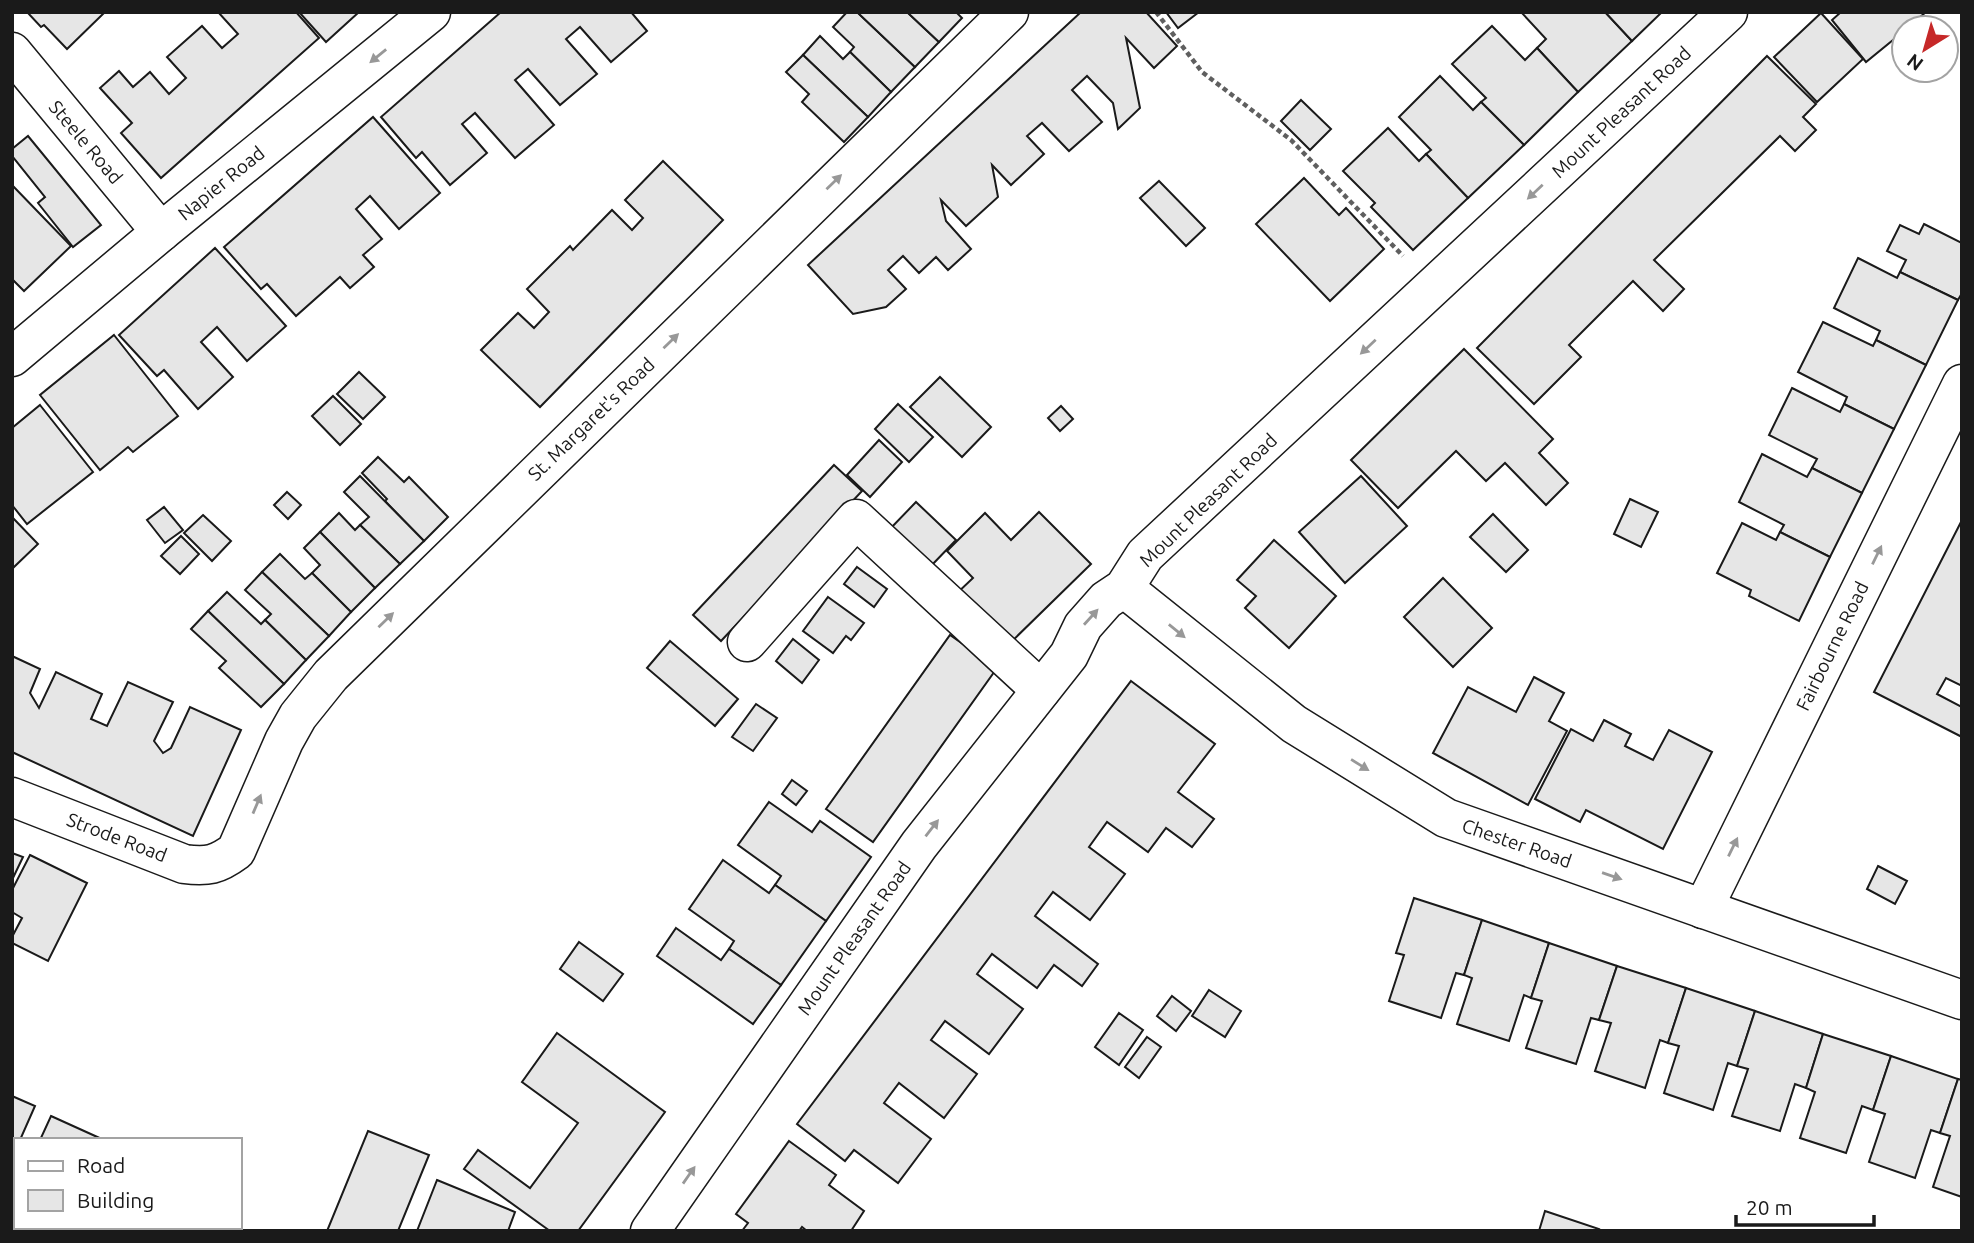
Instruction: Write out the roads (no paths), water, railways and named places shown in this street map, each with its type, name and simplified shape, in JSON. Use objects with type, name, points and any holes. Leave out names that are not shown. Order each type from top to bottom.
[{"type":"street","name":"Napier Road","points":[[12,357],[431,12]]},
{"type":"street","name":"St. Margaret's Road","points":[[222,861],[236,851],[284,741],[298,716],[331,675],[1009,12]]},
{"type":"street","name":"Mount Pleasant Road","points":[[650,1231],[919,845],[1069,655],[1083,625],[1106,600],[1124,588],[1145,555],[1728,12]]},
{"type":"street","name":"Steele Road","points":[[12,52],[161,232]]},
{"type":"street","name":"Fairbourne Road","points":[[1703,909],[1962,384]]},
{"type":"street","points":[[747,642],[856,519],[1041,690]]},
{"type":"street","name":"Chester Road","points":[[1124,588],[1294,724],[1446,818],[1962,1000]]},
{"type":"street","name":"Strode Road","points":[[12,797],[184,864],[204,867],[222,861]]}]
